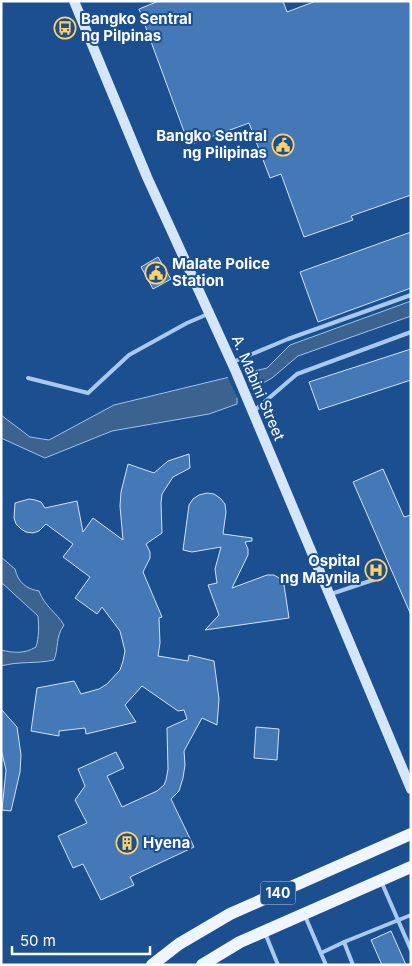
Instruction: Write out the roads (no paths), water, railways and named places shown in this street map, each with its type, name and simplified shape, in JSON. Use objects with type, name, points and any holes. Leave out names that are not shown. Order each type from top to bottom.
[{"type":"main road","name":"A. Mabini Street","points":[[74,1],[147,177],[208,314],[234,367],[411,789]]},
{"type":"main road","name":"140","points":[[152,965],[179,944],[230,914],[411,834]]},
{"type":"main road","name":"140","points":[[202,965],[240,942],[411,867]]},
{"type":"lane","points":[[234,367],[288,339],[411,295]]},
{"type":"lane","points":[[28,378],[88,393],[129,355],[187,323],[208,314]]},
{"type":"lane","points":[[252,412],[297,374],[411,332]]},
{"type":"lane","points":[[330,595],[376,578]]},
{"type":"lane","points":[[380,880],[411,950]]},
{"type":"lane","points":[[304,914],[326,965]]},
{"type":"lane","points":[[321,953],[411,915]]},
{"type":"lane","points":[[264,931],[278,965]]},
{"type":"lane","points":[[344,942],[353,965]]},
{"type":"water","points":[[411,301],[411,316],[298,356],[272,378],[237,398],[237,404],[209,414],[112,431],[45,458],[1,438],[1,415],[30,437],[49,440],[114,405],[267,368],[290,345]]},
{"type":"water","points":[[1,557],[15,569],[18,578],[23,584],[30,589],[39,591],[44,601],[64,625],[59,634],[54,660],[1,666],[1,650],[19,652],[36,647],[39,628],[38,616],[1,582]]},
{"type":"place","name":"Bangko Sentral ng Pilpinas","points":[[65,28]]},
{"type":"place","name":"Bangko Sentral ng Pilipinas","points":[[283,145]]},
{"type":"place","name":"Malate Police Station","points":[[156,273]]},
{"type":"place","name":"Ospital ng Maynila","points":[[376,570]]},
{"type":"place","name":"Hyena","points":[[127,843]]}]
